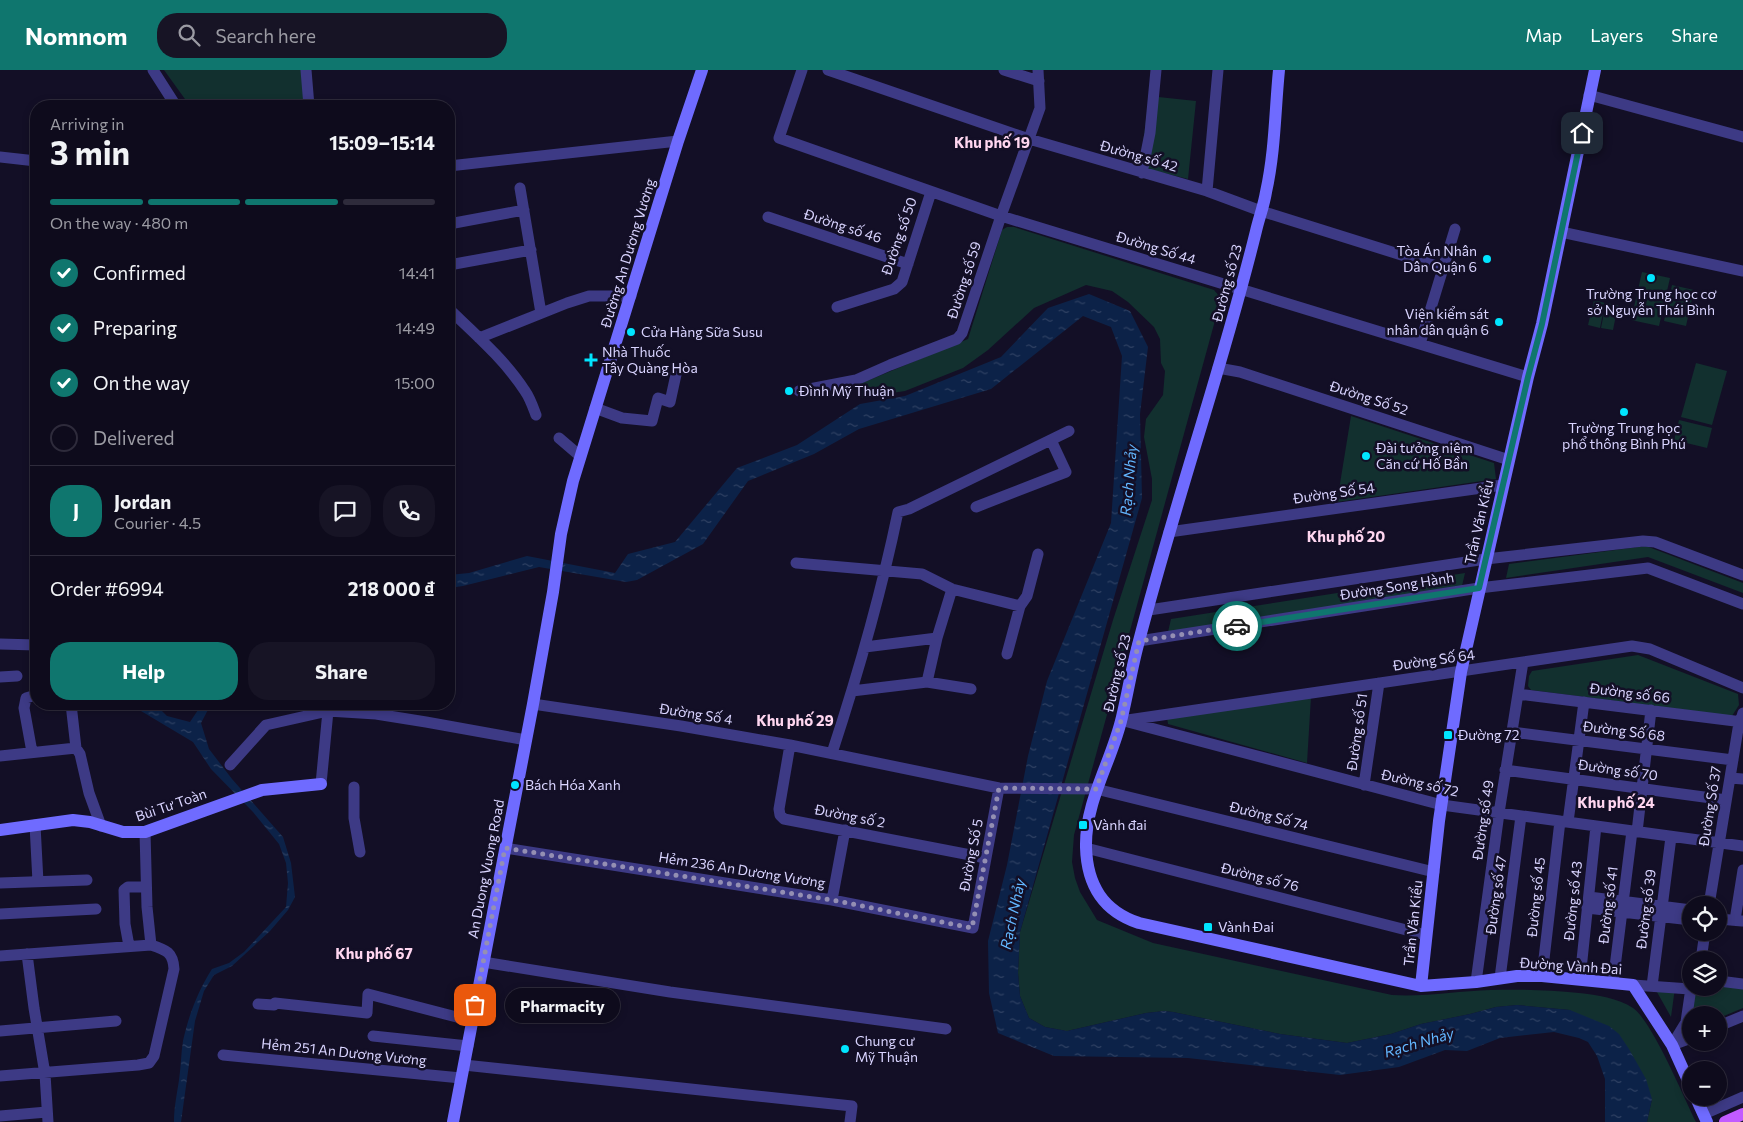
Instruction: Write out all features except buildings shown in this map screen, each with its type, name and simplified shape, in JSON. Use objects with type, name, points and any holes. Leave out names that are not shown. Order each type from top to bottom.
[{"type":"main road","points":[[1725,1122],[1743,1114]]},
{"type":"street","points":[[153,70],[172,100]]},
{"type":"street","points":[[306,70],[308,100]]},
{"type":"street","name":"Đường An Dương Vương","points":[[553,592],[561,534],[580,456],[702,70]]},
{"type":"street","name":"Đường Số 44","points":[[802,70],[779,138],[1001,216],[1528,377]]},
{"type":"street","name":"Đường số 42","points":[[828,70],[1029,139],[1206,191],[1261,211],[1443,268]]},
{"type":"street","points":[[1004,70],[1038,76]]},
{"type":"street","points":[[1142,173],[1150,133],[1156,70]]},
{"type":"street","points":[[1206,191],[1218,70]]},
{"type":"street","name":"Đường số 23","points":[[1279,70],[1266,192],[1242,289],[1169,532],[1139,641],[1121,721],[1096,789],[1086,848],[1092,878],[1097,891],[1104,902],[1127,919],[1421,986]]},
{"type":"street","name":"Trần Văn Kiểu","points":[[1421,986],[1442,805],[1461,672],[1528,377],[1542,324],[1595,70]]},
{"type":"street","name":"Đường số 59","points":[[799,391],[856,380],[957,339],[965,327],[1001,216],[1040,108],[1038,76]]},
{"type":"street","points":[[1589,95],[1743,137]]},
{"type":"street","points":[[455,165],[678,141]]},
{"type":"street","points":[[0,158],[30,160]]},
{"type":"street","points":[[520,188],[541,313]]},
{"type":"street","name":"Đường số 50","points":[[837,308],[894,289],[902,282],[931,192]]},
{"type":"street","points":[[455,223],[524,210]]},
{"type":"street","name":"Đường số 46","points":[[768,217],[908,264]]},
{"type":"street","points":[[1420,344],[1455,229]]},
{"type":"street","points":[[1561,232],[1743,271]]},
{"type":"street","points":[[455,264],[531,250]]},
{"type":"street","points":[[479,338],[589,296],[631,296]]},
{"type":"street","points":[[455,315],[512,374],[525,392],[536,415]]},
{"type":"street","name":"Đường Số 52","points":[[1218,368],[1240,372],[1509,460]]},
{"type":"street","points":[[594,408],[622,418],[652,421],[658,398],[670,402],[677,370]]},
{"type":"street","points":[[832,753],[852,691],[886,571],[898,512],[909,509],[1069,431]]},
{"type":"street","points":[[559,438],[580,456]]},
{"type":"street","points":[[976,508],[1066,472],[1051,440]]},
{"type":"street","name":"Đường Số 54","points":[[1169,532],[1503,485]]},
{"type":"street","name":"Đường Song Hành","points":[[1148,610],[1486,559],[1650,540],[1743,575]]},
{"type":"street","points":[[1007,654],[1020,606],[1027,596],[1038,554]]},
{"type":"street","points":[[796,563],[922,574],[952,589],[1020,606]]},
{"type":"street","name":"Đường Song Hành","points":[[1139,641],[1479,588],[1648,568],[1743,604]]},
{"type":"street","points":[[927,682],[937,638],[952,589]]},
{"type":"street","name":"An Duong Vuong Road","points":[[453,1122],[553,592]]},
{"type":"street","points":[[865,647],[937,638]]},
{"type":"street","points":[[0,644],[30,644]]},
{"type":"street","name":"Đường Số 64","points":[[1121,721],[1632,646],[1650,650],[1743,688]]},
{"type":"street","name":"Đường số 49","points":[[1476,982],[1499,813],[1523,662]]},
{"type":"street","points":[[0,677],[17,676]]},
{"type":"street","points":[[852,691],[927,682],[971,688]]},
{"type":"street","name":"Đường số 51","points":[[1364,785],[1379,683]]},
{"type":"street","name":"Đường số 66","points":[[1518,694],[1742,719]]},
{"type":"street","points":[[30,697],[26,698],[24,708],[32,752]]},
{"type":"street","name":"Đường số 45","points":[[1542,976],[1564,822],[1574,779],[1584,702]]},
{"type":"street","name":"Đường Số 4","points":[[533,704],[681,726],[790,745],[1004,788]]},
{"type":"street","points":[[71,710],[76,748],[80,754],[89,793],[101,826]]},
{"type":"street","points":[[230,765],[266,725],[328,711],[352,710]]},
{"type":"street","points":[[381,710],[426,722],[526,740]]},
{"type":"street","points":[[1635,832],[1651,710]]},
{"type":"street","points":[[321,784],[328,711]]},
{"type":"street","name":"Đường Số 37","points":[[1711,896],[1726,800],[1742,719]]},
{"type":"street","name":"Đường số 72","points":[[1121,721],[1442,805],[1743,846]]},
{"type":"street","name":"Đường Số 68","points":[[1512,732],[1733,760]]},
{"type":"street","name":"Đường số 2","points":[[790,745],[779,809],[780,815],[784,819],[986,858]]},
{"type":"street","points":[[0,756],[76,748]]},
{"type":"street","name":"Đường số 70","points":[[1506,770],[1726,800]]},
{"type":"street","points":[[1730,778],[1743,780]]},
{"type":"street","name":"Bùi Tư Toàn","points":[[0,830],[73,820],[90,822],[123,832],[145,832],[251,793],[321,784]]},
{"type":"street","points":[[354,786],[354,818],[360,852]]},
{"type":"street","name":"Đường Số 74","points":[[1004,788],[1096,789],[1434,872]]},
{"type":"street","name":"Đường Số 5","points":[[972,928],[986,858],[1004,788]]},
{"type":"street","name":"Đường số 47","points":[[1500,978],[1521,816]]},
{"type":"street","points":[[36,825],[38,882]]},
{"type":"street","name":"Đường số 43","points":[[1580,979],[1596,826]]},
{"type":"street","points":[[832,900],[845,830]]},
{"type":"street","points":[[145,832],[146,887],[151,945]]},
{"type":"street","name":"Đường số 41","points":[[1613,982],[1635,832]]},
{"type":"street","name":"Đường số 39","points":[[1652,986],[1671,837]]},
{"type":"street","name":"Hẻm 236 An Dương Vương","points":[[505,848],[832,900],[972,928]]},
{"type":"street","name":"Đường số 76","points":[[1086,848],[1426,935]]},
{"type":"street","points":[[1739,921],[1743,870]]},
{"type":"street","points":[[0,883],[87,880]]},
{"type":"street","points":[[129,946],[124,924],[124,890],[146,887]]},
{"type":"street","points":[[1588,902],[1661,911],[1682,917]]},
{"type":"street","points":[[0,914],[96,909]]},
{"type":"street","points":[[1661,911],[1682,910]]},
{"type":"street","points":[[0,956],[151,945],[169,953],[173,960],[174,969],[154,1056],[149,1062],[143,1065],[0,1076]]},
{"type":"street","points":[[0,1116],[47,1117],[45,1074],[28,954]]},
{"type":"street","points":[[483,962],[670,992],[946,1029]]},
{"type":"street","name":"Đường Vành Đai","points":[[1421,986],[1542,976],[1633,985],[1672,1045],[1682,1067]]},
{"type":"street","points":[[1727,982],[1743,984]]},
{"type":"street","points":[[1633,985],[1682,988]]},
{"type":"street","points":[[258,1004],[274,1005],[275,1003],[367,1013],[368,994],[472,1021]]},
{"type":"street","points":[[1672,1045],[1686,1022],[1690,996]]},
{"type":"street","points":[[1727,1023],[1743,1016]]},
{"type":"street","points":[[0,1030],[116,1021]]},
{"type":"street","points":[[372,1036],[468,1046]]},
{"type":"street","points":[[1672,1045],[1682,1041]]},
{"type":"street","name":"Hẻm 251 An Dương Vương","points":[[223,1055],[461,1078]]},
{"type":"street","points":[[464,1065],[852,1106],[850,1122]]},
{"type":"street","points":[[1700,1106],[1705,1118],[1743,1097]]},
{"type":"green space","points":[[164,70],[305,70],[305,100],[186,100]]},
{"type":"green space","points":[[1149,96],[1196,101],[1188,179],[1140,167]]},
{"type":"green space","points":[[1007,227],[1014,227],[1214,290],[1220,297],[1074,835],[1072,862],[1075,878],[1080,892],[1097,920],[1153,943],[1392,995],[1546,990],[1614,999],[1633,1008],[1649,1028],[1682,1093],[1682,1106],[1688,1106],[1696,1122],[1647,1122],[1652,1099],[1570,1010],[1517,1005],[1496,1007],[1421,1024],[1391,1034],[1347,1043],[1280,1034],[1164,1011],[1146,1013],[1067,1031],[1045,1027],[1029,1018],[1020,996],[1018,973],[1020,932],[1113,620],[1152,500],[1152,479],[1144,437],[1146,419],[1163,395],[1165,371],[1161,363],[1160,339],[1154,327],[1128,302],[1112,291],[1086,285],[1034,308],[988,350],[963,368],[905,391],[859,398],[855,386],[968,339],[1002,230]]},
{"type":"green space","points":[[1642,272],[1670,278],[1659,326],[1631,320]]},
{"type":"green space","points":[[1672,285],[1694,290],[1686,326],[1664,321]]},
{"type":"green space","points":[[1594,300],[1605,303],[1600,328],[1588,325]]},
{"type":"green space","points":[[1606,303],[1618,305],[1613,330],[1601,328]]},
{"type":"green space","points":[[1696,363],[1727,371],[1712,425],[1681,417]]},
{"type":"green space","points":[[1351,416],[1494,463],[1496,479],[1337,502]]},
{"type":"green space","points":[[1679,420],[1712,428],[1707,448],[1674,440]]},
{"type":"green space","points":[[1646,546],[1743,583],[1743,593],[1648,557],[1506,578],[1509,564]]},
{"type":"green space","points":[[1465,573],[1462,586],[1168,632],[1171,619]]},
{"type":"green space","points":[[1638,655],[1738,694],[1739,705],[1732,716],[1531,690],[1528,686],[1529,676],[1532,671]]},
{"type":"green space","points":[[1311,697],[1307,763],[1168,724],[1167,717]]},
{"type":"green space","points":[[1727,983],[1743,986],[1743,1008],[1727,1015],[1727,1006],[1690,1006],[1692,996],[1727,996]]},
{"type":"green space","points":[[1653,985],[1675,988],[1671,1017]]},
{"type":"water","name":"Rạch Nhảy","points":[[1089,294],[1130,311],[1148,347],[1140,414],[1142,498],[1020,932],[1018,973],[1020,996],[1029,1018],[1045,1027],[1067,1031],[1146,1013],[1164,1011],[1280,1034],[1347,1043],[1391,1034],[1421,1024],[1496,1007],[1517,1005],[1570,1010],[1609,1026],[1619,1034],[1646,1079],[1652,1099],[1647,1122],[1605,1122],[1605,1079],[1597,1056],[1588,1042],[1554,1032],[1500,1038],[1467,1051],[1445,1050],[1399,1067],[1340,1075],[1188,1058],[1054,1056],[998,1033],[989,993],[988,941],[1007,865],[1028,756],[1047,681],[1111,523],[1122,356],[1111,327],[1083,316],[991,389],[859,429],[814,454],[748,481],[703,544],[637,580],[626,582],[539,567],[455,587],[455,574],[469,573],[527,556],[615,573],[628,554],[675,542],[737,468],[797,445],[860,404],[905,396],[1001,357],[1048,308]]},
{"type":"water","points":[[161,710],[167,716],[190,722],[198,710],[208,710],[201,723],[209,749],[232,779],[283,837],[291,863],[295,897],[288,910],[270,931],[232,966],[214,975],[204,991],[195,1021],[181,1122],[174,1122],[175,1106],[183,1041],[194,1003],[212,969],[229,963],[244,952],[286,907],[288,883],[286,863],[279,844],[253,812],[211,769],[193,742],[141,711]]},
{"type":"way so far","points":[[475,1005],[505,848],[832,900],[972,928],[999,788],[1096,789],[1121,721],[1139,641],[1237,626]]},
{"type":"place","name":"Tòa Án Nhân Dân Quận 6","points":[[1487,259]]},
{"type":"place","name":"Trường Trung học cơ sở Nguyễn Thái Bình","points":[[1651,278]]},
{"type":"place","name":"Viện kiểm sát nhân dân quận 6","points":[[1499,322]]},
{"type":"place","name":"Cửa Hàng Sữa Susu","points":[[631,332]]},
{"type":"place","name":"Nhà Thuốc Tây Quàng Hòa","points":[[591,360]]},
{"type":"place","name":"Đình Mỹ Thuận","points":[[789,391]]},
{"type":"place","name":"Trường Trung học phổ thông Bình Phú","points":[[1624,412]]},
{"type":"place","name":"Đài tưởng niệm Căn cứ Hố Bần","points":[[1366,456]]},
{"type":"place","name":"Đường 72","points":[[1448,735]]},
{"type":"place","name":"Bách Hóa Xanh","points":[[515,785]]},
{"type":"place","name":"Vành đai","points":[[1083,825]]},
{"type":"place","name":"Vành Đai","points":[[1208,927]]},
{"type":"place","name":"Pharmacity","points":[[475,1005]]},
{"type":"place","name":"Chung cư Mỹ Thuận","points":[[845,1049]]},
{"type":"district","name":"Khu phố 19","points":[[992,143]]},
{"type":"district","name":"Khu phố 20","points":[[1346,537]]},
{"type":"district","name":"Khu phố 29","points":[[795,721]]},
{"type":"district","name":"Khu phố 24","points":[[1616,803]]},
{"type":"district","name":"Khu phố 67","points":[[374,954]]},
{"type":"route","points":[[1237,626],[1479,588],[1542,324],[1582,133]]}]
